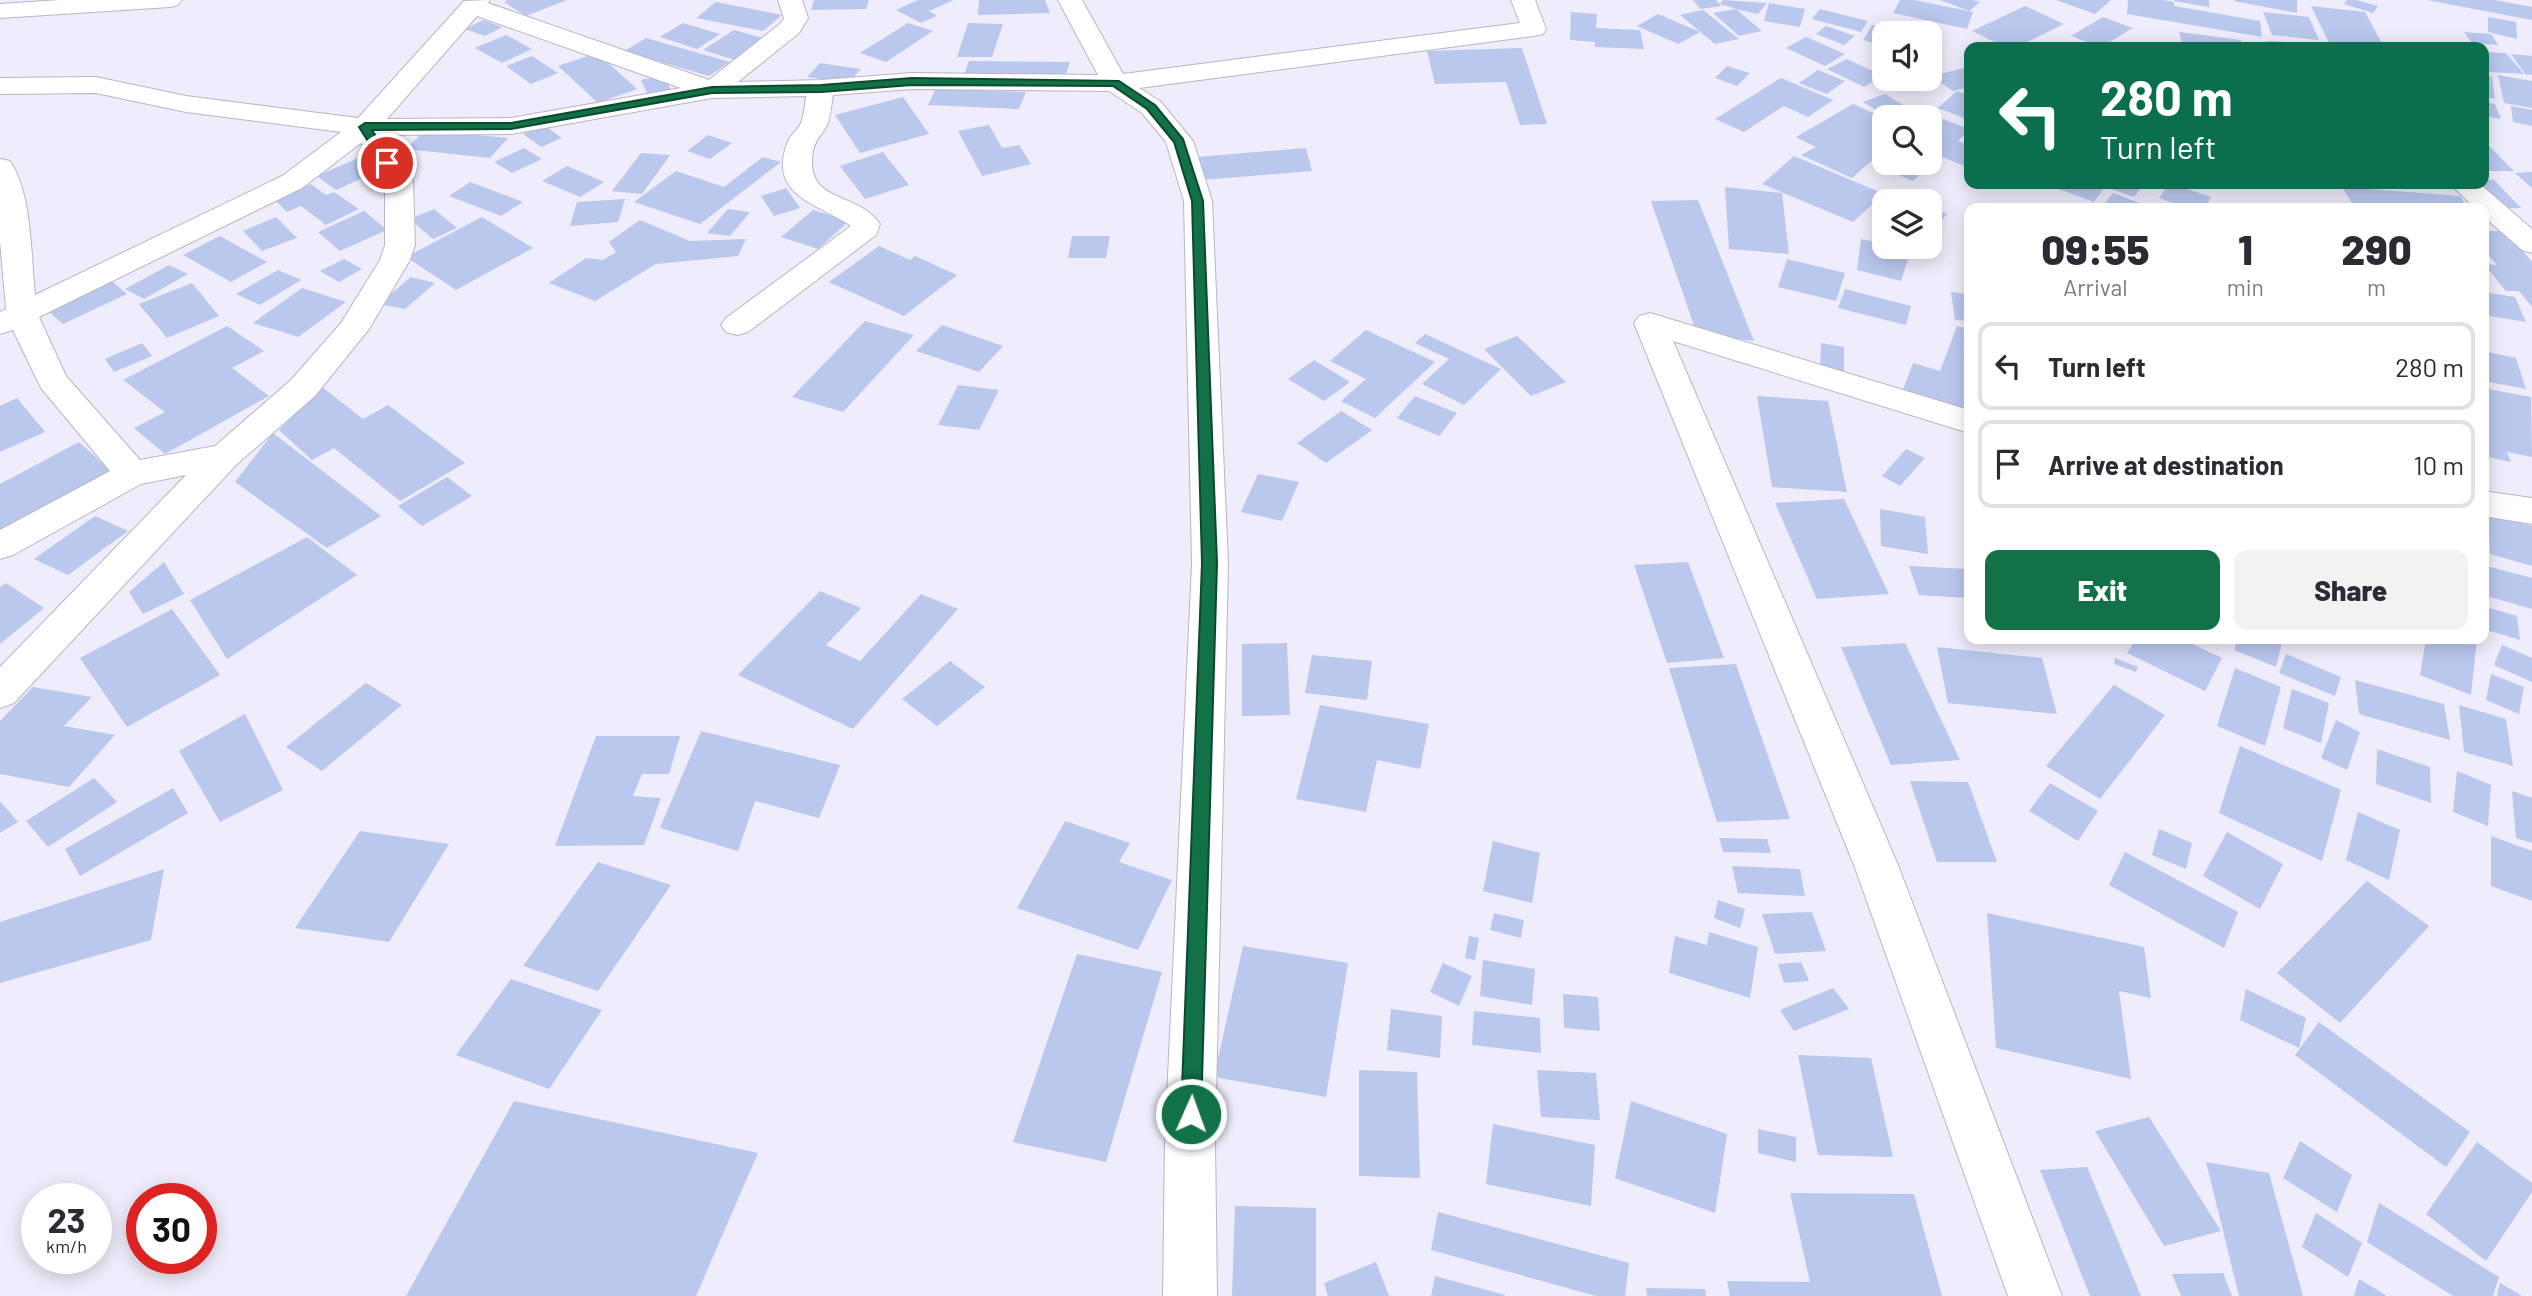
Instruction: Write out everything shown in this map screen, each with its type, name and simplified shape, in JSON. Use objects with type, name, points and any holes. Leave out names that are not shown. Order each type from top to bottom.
[{"type":"street","points":[[0,9],[40,0]]},
{"type":"street","points":[[0,9],[170,0]]},
{"type":"street","points":[[712,90],[790,28],[796,19],[790,0]]},
{"type":"street","points":[[1070,0],[1115,83],[1151,107],[1179,141],[1198,201],[1209,563],[1191,1127],[1190,1296]]},
{"type":"street","points":[[0,86],[96,85],[186,104],[365,127],[511,126],[712,90],[821,88],[912,82],[1115,83],[1534,29],[1524,0]]},
{"type":"street","points":[[11,319],[283,188],[365,127],[475,3],[712,90]]},
{"type":"street","points":[[737,326],[866,229],[866,224],[859,218],[811,193],[800,183],[797,168],[802,140],[814,125],[821,88]]},
{"type":"street","points":[[0,692],[225,456],[303,388],[353,329],[395,260],[400,245],[399,181],[365,127]]},
{"type":"street","points":[[0,167],[11,204],[11,319],[52,380],[132,474]]},
{"type":"street","points":[[2470,189],[2486,203]]},
{"type":"street","points":[[2489,206],[2532,244]]},
{"type":"street","points":[[1964,420],[1650,323],[1876,865],[2035,1296]]},
{"type":"street","points":[[0,546],[132,474],[225,456]]},
{"type":"street","points":[[2489,504],[2532,512]]},
{"type":"building","points":[[567,0],[526,16],[504,2]]},
{"type":"building","points":[[814,0],[869,0],[866,9],[811,10]]},
{"type":"building","points":[[918,0],[954,0],[929,11],[937,16],[921,23],[896,10]]},
{"type":"building","points":[[979,0],[1045,0],[1050,13],[978,15]]},
{"type":"building","points":[[1693,0],[1716,0],[1721,6],[1700,9]]},
{"type":"building","points":[[1723,0],[1767,3],[1758,14],[1720,4]]},
{"type":"building","points":[[1900,0],[1914,0],[1973,12],[1967,29],[1942,24],[1942,21],[1893,13]]},
{"type":"building","points":[[1940,0],[1973,0],[1980,2],[1969,11]]},
{"type":"building","points":[[2056,0],[2111,0],[2095,14]]},
{"type":"building","points":[[2128,0],[2162,0],[2174,2],[2174,6],[2260,21],[2262,37],[2127,14]]},
{"type":"building","points":[[2209,0],[2209,7],[2174,1]]},
{"type":"building","points":[[2297,0],[2297,13],[2234,1]]},
{"type":"building","points":[[2347,0],[2378,6],[2373,13],[2344,4]]},
{"type":"building","points":[[2427,0],[2495,0],[2532,7],[2532,20]]},
{"type":"building","points":[[716,2],[782,15],[763,31],[696,18]]},
{"type":"building","points":[[1769,3],[1805,9],[1800,27],[1764,21]]},
{"type":"building","points":[[2025,6],[2064,24],[2027,42],[1995,42],[1972,31]]},
{"type":"building","points":[[2311,6],[2365,12],[2381,42],[2329,42]]},
{"type":"building","points":[[1736,9],[1762,31],[1739,36],[1713,13]]},
{"type":"building","points":[[1820,9],[1868,21],[1861,32],[1812,19]]},
{"type":"building","points":[[1703,10],[1739,39],[1715,44],[1680,15]]},
{"type":"building","points":[[1571,12],[1597,14],[1596,28],[1640,30],[1644,49],[1595,47],[1595,42],[1570,40]]},
{"type":"building","points":[[2263,12],[2309,17],[2319,40],[2272,35]]},
{"type":"building","points":[[1658,14],[1700,32],[1678,44],[1637,26]]},
{"type":"building","points":[[2103,17],[2133,28],[2109,42],[2087,42],[2071,36]]},
{"type":"building","points":[[2488,17],[2516,22],[2517,39],[2488,32]]},
{"type":"building","points":[[483,20],[502,27],[485,36],[465,29]]},
{"type":"building","points":[[683,23],[720,34],[697,49],[660,37]]},
{"type":"building","points":[[908,23],[933,31],[886,62],[860,53]]},
{"type":"building","points":[[968,23],[1003,24],[992,57],[957,57]]},
{"type":"building","points":[[1872,25],[1872,42],[1863,40]]},
{"type":"building","points":[[1826,26],[1855,36],[1844,45],[1816,34]]},
{"type":"building","points":[[734,30],[766,39],[735,60],[703,50]]},
{"type":"building","points":[[2179,32],[2242,42],[2182,42]]},
{"type":"building","points":[[2464,32],[2491,34],[2498,45],[2489,44],[2489,42],[2471,42]]},
{"type":"building","points":[[506,35],[532,49],[502,63],[475,48]]},
{"type":"building","points":[[1806,37],[1845,54],[1825,66],[1786,48]]},
{"type":"building","points":[[646,38],[730,62],[709,76],[624,51]]},
{"type":"building","points":[[1522,48],[1547,124],[1520,125],[1506,82],[1435,84],[1427,51]]},
{"type":"building","points":[[2489,52],[2506,53],[2524,74],[2489,72]]},
{"type":"building","points":[[597,53],[637,89],[598,103],[558,66]]},
{"type":"building","points":[[2511,54],[2532,56],[2532,75],[2525,74]]},
{"type":"building","points":[[532,56],[558,73],[531,84],[506,66]]},
{"type":"building","points":[[1847,59],[1872,70],[1872,83],[1864,87],[1827,69]]},
{"type":"building","points":[[969,61],[1070,62],[1066,74],[964,75]]},
{"type":"building","points":[[820,63],[861,69],[848,83],[807,77]]},
{"type":"building","points":[[1727,66],[1750,73],[1737,86],[1715,78]]},
{"type":"building","points":[[1964,68],[1964,88],[1953,91],[1942,84],[1942,73]]},
{"type":"building","points":[[1818,70],[1845,81],[1827,94],[1799,83]]},
{"type":"building","points":[[664,75],[671,90],[648,95],[641,80]]},
{"type":"building","points":[[2498,75],[2532,81],[2532,108],[2504,103]]},
{"type":"building","points":[[2489,77],[2492,77],[2495,99],[2489,98]]},
{"type":"building","points":[[1781,78],[1833,100],[1808,117],[1784,106],[1744,132],[1715,119]]},
{"type":"building","points":[[936,88],[1026,92],[1019,109],[928,105]]},
{"type":"building","points":[[1957,91],[1964,93],[1964,118],[1942,110],[1941,105]]},
{"type":"building","points":[[1885,94],[1903,105],[1872,105],[1872,107],[1863,102]]},
{"type":"building","points":[[903,97],[929,134],[860,153],[835,115]]},
{"type":"building","points":[[2489,103],[2495,104],[2501,119],[2489,117]]},
{"type":"building","points":[[1853,104],[1872,112],[1872,160],[1852,178],[1801,155],[1816,147],[1796,137]]},
{"type":"building","points":[[2511,106],[2532,110],[2532,126],[2513,122]]},
{"type":"building","points":[[1942,119],[1964,127],[1964,134],[1958,141],[1964,143],[1964,166],[1942,157]]},
{"type":"building","points":[[544,125],[562,138],[541,147],[523,134]]},
{"type":"building","points":[[989,125],[1002,148],[1019,145],[1031,164],[982,176],[958,131]]},
{"type":"building","points":[[425,130],[508,138],[490,158],[406,149]]},
{"type":"building","points":[[708,135],[732,143],[710,159],[687,151]]},
{"type":"building","points":[[2489,146],[2514,171],[2489,171]]},
{"type":"building","points":[[524,148],[542,159],[512,173],[494,162]]},
{"type":"building","points":[[1306,148],[1312,171],[1203,180],[1197,157]]},
{"type":"building","points":[[883,152],[909,185],[865,199],[840,166]]},
{"type":"building","points":[[641,153],[670,155],[642,194],[612,191]]},
{"type":"building","points":[[365,155],[383,169],[336,190],[317,176]]},
{"type":"building","points":[[1794,156],[1872,189],[1872,205],[1853,222],[1762,184]]},
{"type":"building","points":[[763,157],[781,162],[700,224],[634,202],[676,171],[724,187]]},
{"type":"building","points":[[567,166],[604,182],[580,197],[542,181]]},
{"type":"building","points":[[2532,172],[2532,188],[2515,173]]},
{"type":"building","points":[[1898,175],[1919,175],[1913,181]]},
{"type":"building","points":[[2489,180],[2494,180],[2521,208],[2497,208],[2479,189],[2489,189]]},
{"type":"building","points":[[470,182],[523,202],[501,216],[449,196]]},
{"type":"building","points":[[311,184],[326,195],[334,192],[359,209],[326,225],[301,206],[287,212],[274,199]]},
{"type":"building","points":[[1725,187],[1782,193],[1789,254],[1729,249]]},
{"type":"building","points":[[786,188],[800,208],[774,216],[761,196]]},
{"type":"building","points":[[2059,189],[2103,189],[2094,202]]},
{"type":"building","points":[[2111,189],[2140,189],[2134,197]]},
{"type":"building","points":[[2165,189],[2187,189],[2211,197],[2208,203],[2174,203],[2159,198]]},
{"type":"building","points":[[2343,189],[2460,196],[2465,203],[2352,203]]},
{"type":"building","points":[[2113,193],[2140,203],[2105,203]]},
{"type":"building","points":[[625,199],[618,222],[570,226],[577,202]]},
{"type":"building","points":[[1698,200],[1754,341],[1697,334],[1651,201]]},
{"type":"building","points":[[434,209],[457,228],[433,239],[410,219]]},
{"type":"building","points":[[728,209],[750,212],[730,236],[707,233]]},
{"type":"building","points":[[813,210],[849,221],[818,249],[781,237]]},
{"type":"building","points":[[364,211],[387,230],[340,251],[318,232]]},
{"type":"building","points":[[276,217],[297,238],[262,251],[243,231]]},
{"type":"building","points":[[482,217],[533,248],[456,290],[406,257]]},
{"type":"building","points":[[640,220],[690,241],[746,239],[738,256],[656,264],[595,301],[549,283],[586,258],[603,260],[616,252],[609,242]]},
{"type":"building","points":[[2489,231],[2506,231],[2532,262],[2532,307],[2519,291],[2506,291],[2489,270],[2489,264],[2497,265],[2489,256]]},
{"type":"building","points":[[220,236],[267,262],[231,282],[183,255]]},
{"type":"building","points":[[1072,236],[1110,236],[1106,258],[1068,258]]},
{"type":"building","points":[[1861,239],[1872,241],[1872,259],[1908,259],[1901,281],[1857,270]]},
{"type":"building","points":[[879,246],[910,260],[915,256],[957,275],[904,316],[829,282]]},
{"type":"building","points":[[344,259],[362,269],[339,282],[320,271]]},
{"type":"building","points":[[1787,259],[1845,273],[1836,301],[1778,287]]},
{"type":"building","points":[[169,265],[188,274],[144,299],[125,289]]},
{"type":"building","points":[[278,270],[301,280],[260,305],[236,294]]},
{"type":"building","points":[[411,277],[435,283],[405,309],[379,304]]},
{"type":"building","points":[[112,281],[127,294],[63,324],[48,311]]},
{"type":"building","points":[[192,283],[219,316],[167,338],[139,304]]},
{"type":"building","points":[[302,288],[346,302],[298,337],[253,323]]},
{"type":"building","points":[[1845,289],[1911,306],[1906,325],[1838,308]]},
{"type":"building","points":[[1951,292],[1964,293],[1964,321],[1955,320]]},
{"type":"building","points":[[2489,293],[2515,297],[2526,322],[2489,316]]},
{"type":"building","points":[[865,321],[914,335],[843,412],[792,397]]},
{"type":"building","points":[[942,325],[1003,346],[979,372],[916,351]]},
{"type":"building","points":[[227,326],[264,351],[232,368],[269,396],[165,454],[134,428],[165,412],[123,380]]},
{"type":"building","points":[[1957,326],[1964,328],[1964,409],[1903,390],[1913,363],[1940,371]]},
{"type":"building","points":[[1366,330],[1435,362],[1375,418],[1341,401],[1366,379],[1330,361]]},
{"type":"building","points":[[1425,334],[1501,369],[1464,405],[1422,384],[1449,359],[1415,343]]},
{"type":"building","points":[[1517,336],[1566,382],[1531,396],[1484,349]]},
{"type":"building","points":[[142,343],[152,356],[114,372],[105,359]]},
{"type":"building","points":[[1821,343],[1844,347],[1844,375],[1820,371]]},
{"type":"building","points":[[2489,352],[2516,358],[2526,389],[2489,382]]},
{"type":"building","points":[[1314,360],[1350,382],[1324,401],[1288,379]]},
{"type":"building","points":[[958,385],[999,390],[979,430],[938,425]]},
{"type":"building","points":[[322,387],[363,419],[388,405],[465,463],[400,501],[334,448],[312,460],[279,430]]},
{"type":"building","points":[[2489,389],[2531,397],[2532,457],[2507,452],[2511,462],[2489,457]]},
{"type":"building","points":[[1415,396],[1457,413],[1439,436],[1397,418]]},
{"type":"building","points":[[1757,396],[1828,401],[1847,492],[1772,487]]},
{"type":"building","points":[[17,398],[45,432],[0,452],[0,406]]},
{"type":"building","points":[[1341,411],[1372,430],[1326,463],[1297,443]]},
{"type":"building","points":[[273,433],[381,516],[327,548],[235,482]]},
{"type":"building","points":[[79,442],[112,472],[0,532],[0,484]]},
{"type":"building","points":[[1906,449],[1925,458],[1900,486],[1882,476]]},
{"type":"building","points":[[1258,474],[1299,482],[1282,521],[1241,512]]},
{"type":"building","points":[[447,477],[472,496],[422,526],[398,506]]},
{"type":"building","points":[[1844,499],[1889,594],[1817,599],[1775,503]]},
{"type":"building","points":[[1880,509],[1925,517],[1928,554],[1881,546]]},
{"type":"building","points":[[2489,514],[2532,526],[2532,566],[2490,554]]},
{"type":"building","points":[[95,516],[128,531],[68,575],[34,559]]},
{"type":"building","points":[[307,537],[357,575],[227,659],[190,600]]},
{"type":"building","points":[[164,562],[184,594],[143,614],[129,592]]},
{"type":"building","points":[[1688,562],[1724,658],[1667,663],[1634,565]]},
{"type":"building","points":[[1909,566],[1964,569],[1964,598],[1919,595]]},
{"type":"building","points":[[2489,567],[2532,578],[2532,609],[2489,597]]},
{"type":"building","points":[[6,583],[44,608],[0,644],[0,587]]},
{"type":"building","points":[[820,591],[861,608],[826,645],[860,661],[921,594],[958,609],[853,729],[738,675]]},
{"type":"building","points":[[2489,608],[2517,616],[2520,640],[2489,631]]},
{"type":"building","points":[[172,609],[220,675],[127,727],[80,658]]},
{"type":"building","points":[[1287,643],[1290,715],[1242,716],[1242,644]]},
{"type":"building","points":[[1905,643],[1960,760],[1891,765],[1841,647]]},
{"type":"building","points":[[2133,644],[2193,644],[2222,658],[2205,691],[2127,653]]},
{"type":"building","points":[[2236,644],[2282,644],[2276,667],[2234,650]]},
{"type":"building","points":[[2425,644],[2476,644],[2471,695],[2420,675]]},
{"type":"building","points":[[2502,645],[2532,658],[2532,682],[2494,665]]},
{"type":"building","points":[[1937,647],[2042,658],[2057,714],[1948,703]]},
{"type":"building","points":[[2286,654],[2341,677],[2335,696],[2279,673]]},
{"type":"building","points":[[1312,655],[1372,661],[1367,700],[1305,693]]},
{"type":"building","points":[[2115,658],[2138,667],[2136,672],[2114,664]]},
{"type":"building","points":[[950,661],[985,687],[937,726],[902,699]]},
{"type":"building","points":[[1736,664],[1790,819],[1717,822],[1669,668]]},
{"type":"building","points":[[2235,668],[2281,687],[2265,746],[2217,726]]},
{"type":"building","points":[[2491,674],[2524,687],[2519,714],[2486,700]]},
{"type":"building","points":[[2355,680],[2444,704],[2450,740],[2359,714]]},
{"type":"building","points":[[366,683],[402,705],[322,771],[286,747]]},
{"type":"building","points":[[2114,685],[2165,715],[2100,799],[2046,766]]},
{"type":"building","points":[[33,687],[92,697],[64,726],[115,735],[69,787],[0,774],[0,721]]},
{"type":"building","points":[[2292,689],[2329,703],[2321,743],[2283,728]]},
{"type":"building","points":[[1320,705],[1429,724],[1420,769],[1377,760],[1366,812],[1296,799]]},
{"type":"building","points":[[2459,705],[2506,719],[2513,766],[2464,752]]},
{"type":"building","points":[[245,714],[283,790],[220,822],[179,751]]},
{"type":"building","points":[[2336,720],[2360,732],[2347,770],[2321,758]]},
{"type":"building","points":[[701,731],[840,765],[819,818],[755,801],[738,851],[660,828]]},
{"type":"building","points":[[596,736],[680,736],[669,774],[642,774],[633,796],[661,798],[644,845],[555,846]]},
{"type":"building","points":[[2240,746],[2341,790],[2322,861],[2219,813]]},
{"type":"building","points":[[2377,749],[2430,767],[2431,803],[2376,784]]},
{"type":"building","points":[[2457,771],[2491,785],[2488,826],[2453,812]]},
{"type":"building","points":[[94,778],[117,802],[48,847],[26,821]]},
{"type":"building","points":[[1910,781],[1968,782],[1997,862],[1937,862]]},
{"type":"building","points":[[2050,783],[2098,811],[2078,841],[2029,811]]},
{"type":"building","points":[[173,788],[188,813],[80,876],[65,849]]},
{"type":"building","points":[[2512,791],[2532,798],[2532,843],[2516,838]]},
{"type":"building","points":[[0,801],[18,822],[0,833]]},
{"type":"building","points":[[2358,812],[2400,830],[2389,880],[2346,860]]},
{"type":"building","points":[[1065,821],[1130,843],[1119,862],[1172,880],[1138,950],[1017,908]]},
{"type":"building","points":[[2159,829],[2192,843],[2186,869],[2152,855]]},
{"type":"building","points":[[360,831],[449,844],[389,942],[295,928]]},
{"type":"building","points":[[2227,832],[2283,864],[2260,909],[2203,876]]},
{"type":"building","points":[[2491,836],[2532,851],[2532,901],[2491,886]]},
{"type":"building","points":[[1719,838],[1767,839],[1771,853],[1723,852]]},
{"type":"building","points":[[1493,841],[1540,853],[1532,903],[1483,891]]},
{"type":"building","points":[[2125,852],[2238,912],[2224,948],[2109,885]]},
{"type":"building","points":[[598,862],[671,885],[598,991],[523,966]]},
{"type":"building","points":[[1732,866],[1800,869],[1805,896],[1738,893]]},
{"type":"building","points":[[164,869],[151,940],[0,983],[0,922]]},
{"type":"building","points":[[2367,881],[2429,926],[2340,1023],[2277,973]]},
{"type":"building","points":[[1718,900],[1745,909],[1740,928],[1714,918]]},
{"type":"building","points":[[1812,912],[1826,951],[1775,954],[1762,914]]},
{"type":"building","points":[[1494,913],[1524,920],[1521,938],[1490,930]]},
{"type":"building","points":[[1987,913],[2144,947],[2151,998],[2119,991],[2131,1079],[1996,1048]]},
{"type":"building","points":[[1709,932],[1758,947],[1750,998],[1669,973],[1675,936],[1707,945]]},
{"type":"building","points":[[1469,936],[1479,938],[1475,960],[1465,958]]},
{"type":"building","points":[[1243,946],[1348,963],[1326,1097],[1214,1077]]},
{"type":"building","points":[[1077,954],[1162,972],[1106,1162],[1013,1142]]},
{"type":"building","points":[[1483,960],[1535,969],[1532,1005],[1480,996]]},
{"type":"building","points":[[1801,962],[1809,981],[1784,983],[1778,964]]},
{"type":"building","points":[[1443,963],[1472,976],[1459,1006],[1430,992]]},
{"type":"building","points":[[511,979],[602,1010],[549,1089],[456,1055]]},
{"type":"building","points":[[1833,988],[1849,1009],[1794,1031],[1780,1010]]},
{"type":"building","points":[[2246,989],[2306,1018],[2299,1048],[2240,1020]]},
{"type":"building","points":[[1563,994],[1598,997],[1600,1031],[1564,1028]]},
{"type":"building","points":[[1391,1009],[1442,1016],[1440,1058],[1387,1050]]},
{"type":"building","points":[[1474,1011],[1540,1018],[1541,1053],[1472,1045]]},
{"type":"building","points":[[2319,1022],[2470,1132],[2446,1167],[2295,1055]]},
{"type":"building","points":[[1798,1055],[1871,1058],[1893,1157],[1818,1155]]},
{"type":"building","points":[[1359,1070],[1417,1072],[1420,1178],[1359,1176]]},
{"type":"building","points":[[1537,1070],[1596,1073],[1600,1120],[1541,1117]]},
{"type":"building","points":[[514,1101],[758,1153],[696,1296],[406,1296]]},
{"type":"building","points":[[1631,1101],[1727,1134],[1715,1213],[1615,1178]]},
{"type":"building","points":[[2149,1117],[2221,1231],[2164,1246],[2095,1131]]},
{"type":"building","points":[[1493,1124],[1595,1145],[1591,1206],[1486,1184]]},
{"type":"building","points":[[1758,1129],[1796,1137],[1796,1162],[1758,1153]]},
{"type":"building","points":[[2300,1141],[2352,1175],[2337,1212],[2283,1178]]},
{"type":"building","points":[[2477,1142],[2532,1183],[2532,1192],[2486,1261],[2426,1214]]},
{"type":"building","points":[[2206,1162],[2269,1173],[2303,1296],[2239,1296]]},
{"type":"building","points":[[2087,1167],[2141,1296],[2090,1296],[2040,1170]]},
{"type":"building","points":[[1790,1193],[1914,1194],[1942,1296],[1730,1296],[1727,1281],[1810,1282]]},
{"type":"building","points":[[2379,1203],[2499,1277],[2493,1296],[2453,1296],[2367,1242]]},
{"type":"building","points":[[1235,1206],[1316,1208],[1316,1296],[1232,1296]]},
{"type":"building","points":[[1438,1212],[1629,1263],[1625,1296],[1596,1296],[1431,1250]]},
{"type":"building","points":[[2316,1213],[2362,1243],[2348,1277],[2302,1247]]},
{"type":"building","points":[[1376,1262],[1389,1296],[1328,1296],[1324,1283]]},
{"type":"building","points":[[2223,1273],[2232,1296],[2181,1296],[2172,1274]]},
{"type":"building","points":[[1435,1276],[1505,1295],[1505,1296],[1431,1296]]},
{"type":"building","points":[[2359,1279],[2387,1296],[2354,1296]]},
{"type":"building","points":[[2500,1283],[2522,1296],[2497,1296]]},
{"type":"building","points":[[1646,1288],[1705,1289],[1706,1296],[1647,1296]]},
{"type":"route","points":[[387,163],[365,127],[535,124],[712,90],[821,88],[912,82],[1115,83],[1151,107],[1179,141],[1198,201],[1209,563],[1191,1114]]}]
